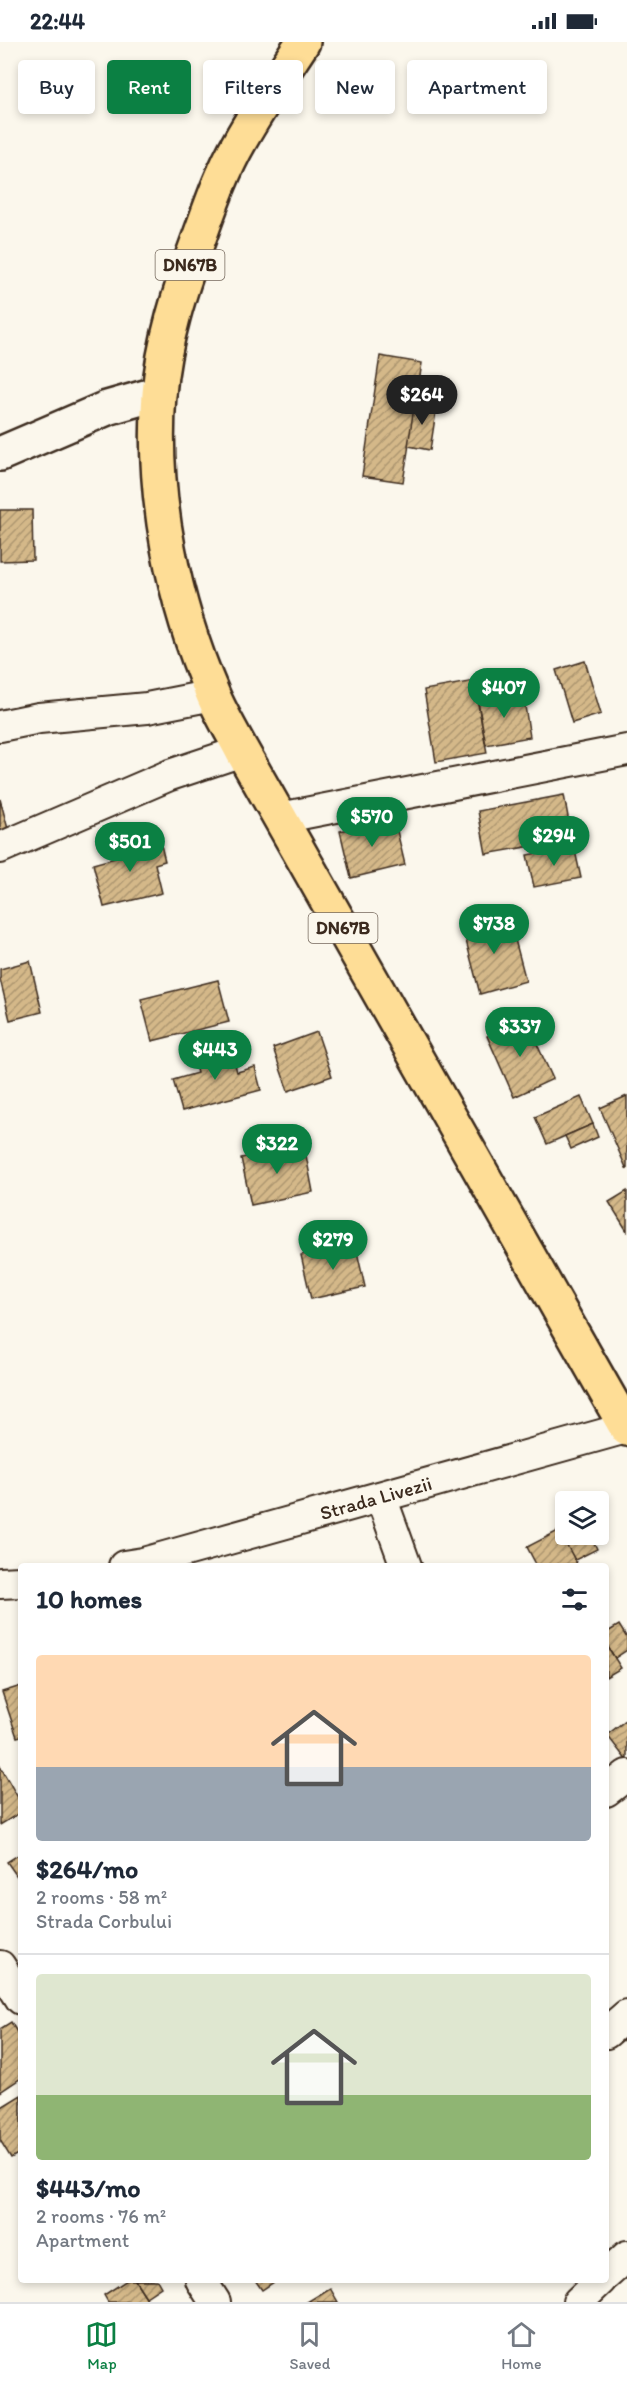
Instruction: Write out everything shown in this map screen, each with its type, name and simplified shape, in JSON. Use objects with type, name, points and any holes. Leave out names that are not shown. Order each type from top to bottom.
[{"type":"main road","name":"DN67B","points":[[303,42],[239,142],[212,202],[168,336],[159,393],[157,456],[165,533],[196,651],[213,695],[242,751],[627,1428]]},
{"type":"street","points":[[0,454],[107,408],[159,393]]},
{"type":"street","points":[[0,726],[39,718],[147,708],[213,695]]},
{"type":"street","points":[[280,818],[627,750]]},
{"type":"street","points":[[0,848],[170,775],[242,751]]},
{"type":"street","name":"Strada Livezii","points":[[143,1563],[627,1428]]},
{"type":"street","points":[[381,1497],[405,1563]]},
{"type":"street","points":[[0,1583],[18,1582]]},
{"type":"street","points":[[609,1789],[627,1775]]},
{"type":"street","points":[[0,1966],[18,1994]]},
{"type":"street","points":[[609,2030],[627,2015]]},
{"type":"street","points":[[609,2272],[627,2256]]},
{"type":"street","points":[[203,2283],[215,2302]]},
{"type":"street","points":[[578,2302],[598,2283]]},
{"type":"building","points":[[380,356],[422,363],[403,482],[362,476]]},
{"type":"building","points":[[415,401],[437,405],[430,450],[408,446]]},
{"type":"building","points":[[0,510],[32,510],[33,560],[0,561]]},
{"type":"building","points":[[585,661],[601,714],[572,723],[556,670]]},
{"type":"building","points":[[474,681],[487,753],[436,762],[424,690]]},
{"type":"building","points":[[523,694],[530,737],[486,745],[478,702]]},
{"type":"building","points":[[564,795],[572,839],[486,854],[478,811]]},
{"type":"building","points":[[0,799],[8,829],[0,831]]},
{"type":"building","points":[[394,818],[405,865],[351,878],[340,831]]},
{"type":"building","points":[[159,837],[165,861],[155,864],[162,893],[104,907],[93,864],[115,858],[112,849]]},
{"type":"building","points":[[574,846],[581,878],[534,887],[527,855]]},
{"type":"building","points":[[509,917],[526,981],[480,994],[463,929]]},
{"type":"building","points":[[30,961],[42,1012],[10,1020],[0,979],[0,969]]},
{"type":"building","points":[[218,980],[229,1022],[152,1041],[141,999]]},
{"type":"building","points":[[525,1018],[553,1079],[514,1097],[487,1036]]},
{"type":"building","points":[[317,1032],[332,1076],[288,1091],[273,1048]]},
{"type":"building","points":[[231,1049],[237,1072],[255,1067],[261,1090],[182,1111],[173,1080],[197,1073],[193,1059]]},
{"type":"building","points":[[627,1096],[627,1170],[600,1108]]},
{"type":"building","points":[[581,1097],[593,1124],[547,1144],[535,1117]]},
{"type":"building","points":[[593,1124],[598,1137],[571,1149],[565,1136]]},
{"type":"building","points":[[304,1145],[313,1192],[251,1205],[241,1158]]},
{"type":"building","points":[[627,1191],[627,1231],[609,1202]]},
{"type":"building","points":[[355,1243],[365,1287],[311,1299],[301,1255]]},
{"type":"building","points":[[555,1533],[555,1545],[568,1545],[576,1563],[535,1563],[527,1547]]},
{"type":"building","points":[[567,1545],[595,1545],[597,1549],[575,1560]]},
{"type":"building","points":[[619,1625],[627,1638],[627,1650],[615,1658],[609,1649],[609,1631]]},
{"type":"building","points":[[609,1649],[621,1668],[609,1675]]},
{"type":"building","points":[[18,1687],[18,1737],[17,1737],[2,1692]]},
{"type":"building","points":[[627,1719],[627,1761],[609,1738],[609,1733]]},
{"type":"building","points":[[0,1766],[18,1798],[18,1814],[0,1825]]},
{"type":"building","points":[[18,1855],[18,1878],[7,1862]]},
{"type":"building","points":[[11,2022],[18,2034],[18,2080],[0,2092],[0,2029]]},
{"type":"building","points":[[18,2097],[18,2154],[11,2158],[0,2140],[0,2108]]},
{"type":"building","points":[[122,2283],[137,2283],[149,2302],[108,2302],[104,2295]]},
{"type":"building","points":[[137,2283],[159,2283],[161,2287],[146,2297]]},
{"type":"building","points":[[257,2283],[272,2283],[262,2290]]},
{"type":"building","points":[[330,2288],[338,2302],[307,2302]]}]
